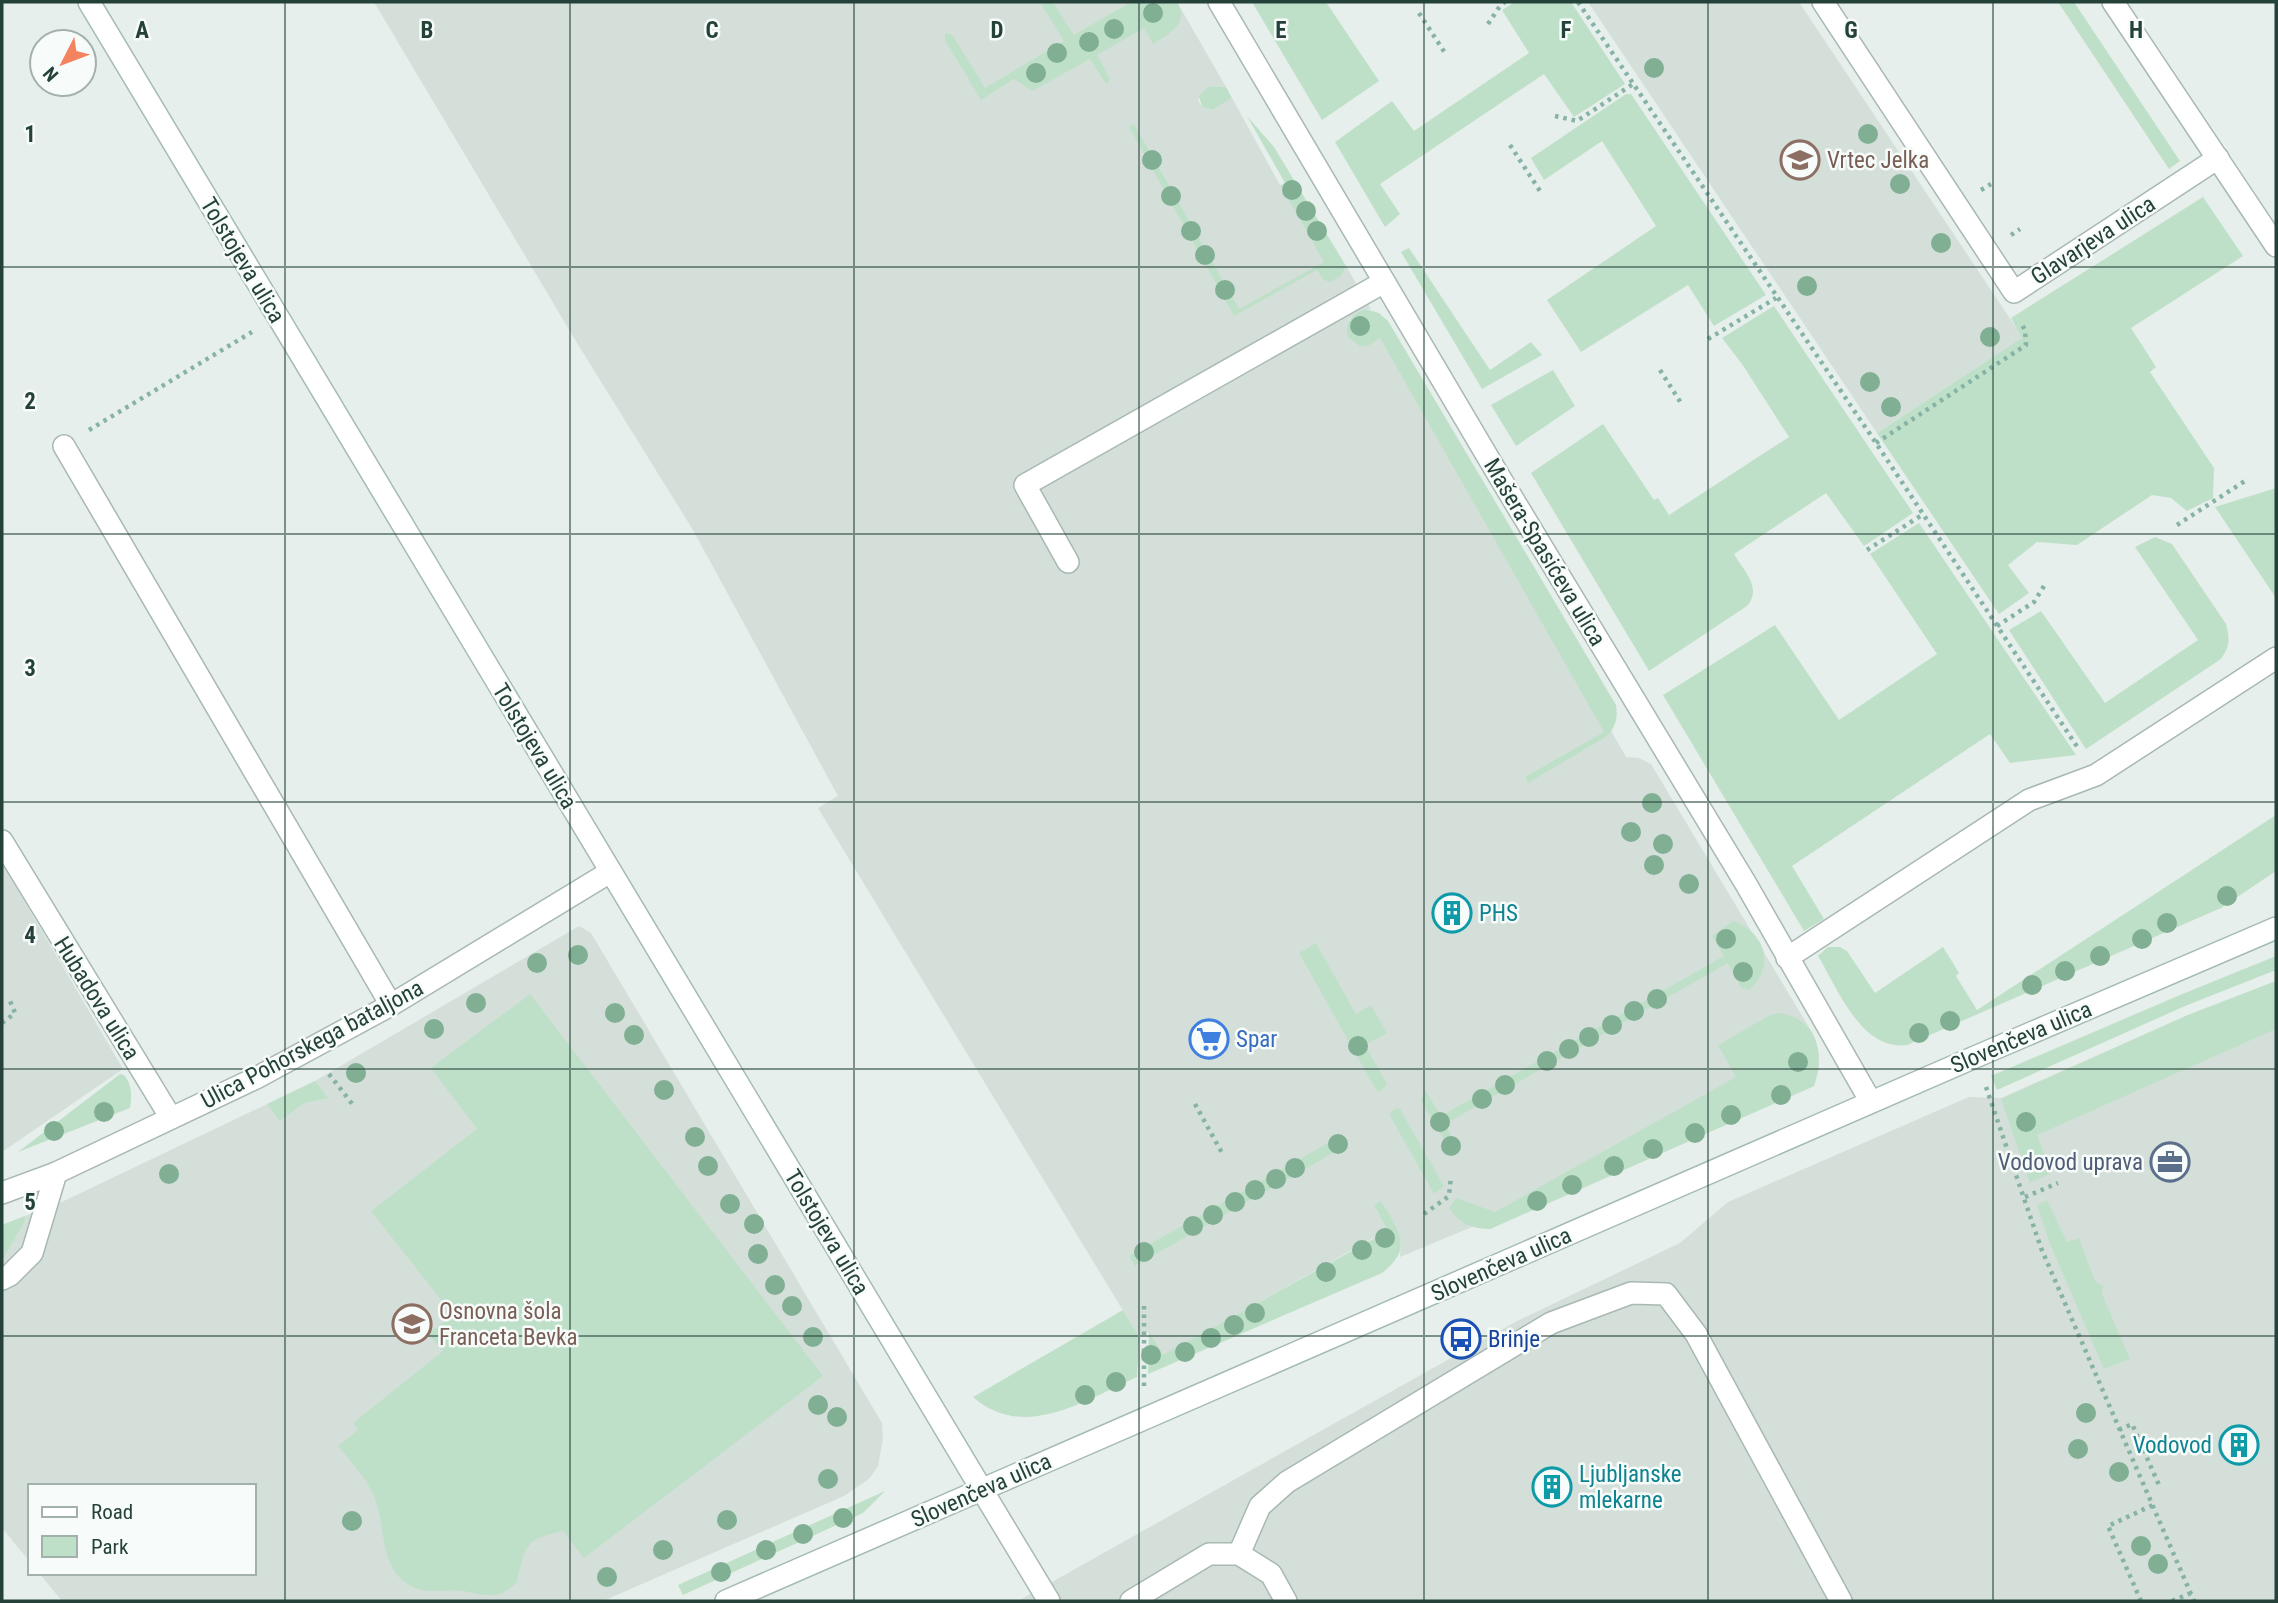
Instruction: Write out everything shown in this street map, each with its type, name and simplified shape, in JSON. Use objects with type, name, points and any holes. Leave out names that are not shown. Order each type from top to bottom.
[{"type":"street","name":"Tolstojeva ulica","points":[[89,2],[1049,1601]]},
{"type":"street","name":"Mašera-Spasićeva ulica","points":[[1219,2],[1746,884],[1871,1102]]},
{"type":"street","name":"Glavarjeva ulica","points":[[1822,2],[2014,292],[2218,158]]},
{"type":"street","points":[[2113,2],[2276,246]]},
{"type":"street","points":[[1068,562],[1025,485],[1384,282]]},
{"type":"street","points":[[64,446],[391,1005]]},
{"type":"street","points":[[1787,958],[2029,800],[2096,775],[2276,658]]},
{"type":"street","name":"Hubadova ulica","points":[[2,841],[171,1118]]},
{"type":"street","name":"Ulica Pohorskega bataljona","points":[[2,1193],[56,1173],[256,1077],[391,1005],[610,872]]},
{"type":"street","name":"Slovenčeva ulica","points":[[726,1601],[2276,928]]},
{"type":"street","points":[[2,1279],[10,1275],[32,1253],[56,1173]]},
{"type":"street","points":[[1239,1554],[1261,1506],[1287,1482],[1551,1323],[1631,1293],[1666,1294],[1696,1334],[1841,1601]]},
{"type":"street","points":[[1130,1601],[1209,1554],[1239,1554],[1271,1574],[1286,1601]]},
{"type":"path","points":[[1489,24],[1505,2]]},
{"type":"path","points":[[1578,2],[2096,775]]},
{"type":"path","points":[[1419,13],[1445,53]]},
{"type":"path","points":[[1555,116],[1577,121],[1633,83]]},
{"type":"path","points":[[1510,145],[1540,191]]},
{"type":"path","points":[[1876,443],[2026,345],[2025,330],[2016,315],[2014,292]]},
{"type":"path","points":[[1708,339],[1776,298]]},
{"type":"path","points":[[64,446],[277,317]]},
{"type":"path","points":[[1660,370],[1681,403]]},
{"type":"path","points":[[2177,525],[2248,479]]},
{"type":"path","points":[[1867,550],[1922,514]]},
{"type":"path","points":[[1997,626],[2034,602],[2044,586]]},
{"type":"path","points":[[2,1023],[15,1013],[10,1001]]},
{"type":"path","points":[[1975,1057],[2041,1248],[2194,1601]]},
{"type":"path","points":[[1195,1104],[1222,1153]]},
{"type":"path","points":[[1424,1214],[1449,1196],[1451,1176]]},
{"type":"path","points":[[2025,1198],[2058,1183]]},
{"type":"path","points":[[1143,1420],[1144,1303]]},
{"type":"path","points":[[2119,1430],[2132,1424],[2159,1485]]},
{"type":"path","points":[[2141,1601],[2108,1526],[2153,1505]]},
{"type":"path","points":[[2172,1601],[2191,1593]]},
{"type":"shaded area","points":[[374,2],[1177,2],[1226,87],[1209,86],[1198,100],[1200,104],[1211,110],[1232,98],[1280,185],[1285,183],[1342,275],[1346,266],[1371,309],[1365,309],[1349,319],[1347,331],[1384,331],[1626,757],[1639,758],[1651,764],[1813,1034],[1819,1053],[1819,1068],[1814,1086],[1490,1229],[1472,1227],[1400,1257],[1401,1240],[1374,1206],[1388,1230],[1162,1356],[1149,1332],[1139,1337],[818,808],[838,796],[693,530],[577,343]]},
{"type":"shaded area","name":"Vrtec Jelka","points":[[1588,2],[1799,2],[2023,338],[1877,433]]},
{"type":"shaded area","points":[[2,863],[123,1069],[2,1152]]},
{"type":"shaded area","name":"Osnovna šola Franceta Bevka","points":[[579,926],[591,933],[882,1423],[883,1439],[878,1466],[869,1479],[844,1496],[603,1601],[62,1601],[41,1575],[256,1575],[256,1484],[28,1484],[28,1560],[2,1528],[2,1225],[66,1200],[315,1081]]},
{"type":"shaded area","points":[[2276,981],[2276,1601],[1018,1601],[1517,1321],[1680,1243],[1728,1202],[1969,1097],[2001,1098],[2188,1015]]},
{"type":"green space","points":[[1040,2],[1053,2],[1074,35],[1131,2],[1177,2],[1181,16],[1176,27],[1153,44],[1144,28],[1097,55],[1110,79],[1107,84],[1090,59],[1032,91],[1014,79],[981,100],[945,40],[945,34],[953,36],[985,88],[1064,41]]},
{"type":"green space","points":[[1252,2],[1326,2],[1379,81],[1322,120]]},
{"type":"green space","points":[[1515,2],[1571,2],[1625,84],[1574,117],[1544,74],[1380,184],[1400,214],[1385,227],[1335,142],[1392,101],[1414,131],[1529,53],[1502,10]]},
{"type":"green space","points":[[2058,2],[2074,2],[2180,161],[2169,169]]},
{"type":"green space","points":[[1209,86],[1226,87],[1232,98],[1212,110],[1202,107],[1199,96]]},
{"type":"green space","points":[[1626,94],[1631,94],[1766,295],[1714,326],[1688,285],[1581,352],[1547,300],[1656,226],[1602,141],[1544,180],[1531,158]]},
{"type":"green space","points":[[1247,116],[1274,147],[1346,266],[1342,275],[1330,282],[1324,280],[1317,270],[1234,316],[1129,127],[1134,124],[1239,309],[1324,262],[1281,186],[1285,183]]},
{"type":"green space","points":[[2203,197],[2243,256],[2131,328],[2156,367],[2150,372],[2214,468],[2213,498],[2187,511],[2171,498],[2152,495],[2077,545],[2037,542],[2008,565],[2029,593],[1999,614],[1877,433],[2022,338],[2011,318]]},
{"type":"green space","points":[[1409,248],[1490,370],[1531,342],[1542,355],[1482,389],[1401,252]]},
{"type":"green space","points":[[1774,306],[1913,513],[1864,546],[1826,493],[1734,554],[1752,586],[1753,593],[1747,606],[1649,671],[1531,473],[1603,424],[1654,500],[1658,498],[1669,515],[1789,437],[1722,338]]},
{"type":"green space","points":[[1365,309],[1379,313],[1388,321],[1616,705],[1616,722],[1607,736],[1528,783],[1525,777],[1604,732],[1380,338],[1368,346],[1360,346],[1348,337],[1350,319]]},
{"type":"green space","points":[[1553,370],[1575,406],[1516,446],[1491,405]]},
{"type":"green space","points":[[2276,488],[2276,598],[2215,507]]},
{"type":"green space","points":[[1919,523],[2076,755],[2010,763],[1990,734],[1792,866],[1824,919],[1804,931],[1663,695],[1775,625],[1839,720],[1937,654],[1870,554]]},
{"type":"green space","points":[[2155,537],[2172,544],[2226,624],[2228,646],[2221,659],[2086,749],[2009,630],[2041,611],[2105,703],[2198,640],[2135,547]]},
{"type":"green space","points":[[2276,815],[2276,871],[2221,908],[1907,1045],[1891,1044],[1864,1028],[1843,1000],[1818,956],[1828,947],[1840,947],[1847,951],[1875,993],[1943,947],[1959,973],[1956,976],[1977,1010]]},
{"type":"green space","points":[[1733,921],[1753,933],[1763,951],[1762,971],[1749,990],[1741,988],[1728,963],[1445,1124],[1459,1151],[1449,1148],[1421,1101],[1425,1090],[1441,1116],[1724,956],[1712,936]]},
{"type":"green space","points":[[1316,943],[1356,1014],[1371,1005],[1387,1033],[1365,1045],[1387,1084],[1380,1092],[1376,1090],[1299,953]]},
{"type":"green space","points":[[2276,956],[2276,970],[2185,1006],[1997,1090],[1991,1076]]},
{"type":"green space","points":[[2276,981],[2276,1029],[2037,1135],[2051,1173],[2030,1183],[2001,1099],[2188,1015]]},
{"type":"green space","points":[[530,994],[823,1376],[584,1558],[563,1531],[541,1537],[529,1546],[522,1560],[517,1582],[504,1592],[486,1595],[463,1591],[421,1590],[403,1580],[394,1571],[385,1547],[378,1507],[370,1487],[338,1446],[358,1430],[353,1423],[443,1351],[428,1334],[453,1315],[371,1211],[477,1129],[431,1068]]},
{"type":"green space","points":[[1778,1013],[1802,1022],[1815,1039],[1819,1061],[1814,1086],[1490,1229],[1466,1224],[1449,1208],[1456,1198],[1495,1212],[1736,1077],[1718,1045]]},
{"type":"green space","points":[[120,1074],[124,1075],[130,1086],[130,1108],[18,1152]]},
{"type":"green space","points":[[315,1081],[328,1098],[304,1103],[280,1121],[267,1104]]},
{"type":"green space","points":[[1397,1108],[1444,1186],[1434,1194],[1390,1116],[1391,1111]]},
{"type":"green space","points":[[1342,1135],[1347,1145],[1135,1266],[1129,1256]]},
{"type":"green space","points":[[2047,1200],[2067,1242],[2079,1238],[2095,1281],[2103,1286],[2102,1294],[2130,1359],[2104,1369],[2050,1244],[2037,1205]]},
{"type":"green space","points":[[1381,1201],[1397,1230],[1401,1247],[1392,1264],[1382,1273],[1148,1374],[1149,1331],[1163,1355],[1388,1231],[1374,1205]]},
{"type":"green space","points":[[25,1216],[24,1223],[2,1260],[2,1225]]},
{"type":"green space","points":[[1123,1310],[1139,1337],[1137,1377],[1076,1405],[1034,1417],[1013,1416],[993,1410],[973,1397]]},
{"type":"green space","points":[[885,1491],[863,1513],[683,1595],[678,1585]]},
{"type":"place","name":"Vrtec Jelka","points":[[1800,160]]},
{"type":"place","name":"PHS","points":[[1452,913]]},
{"type":"place","name":"Spar","points":[[1209,1039]]},
{"type":"place","name":"Vodovod uprava","points":[[2170,1162]]},
{"type":"place","name":"Osnovna šola Franceta Bevka","points":[[412,1324]]},
{"type":"place","name":"Brinje","points":[[1461,1339]]},
{"type":"place","name":"Vodovod","points":[[2239,1445]]},
{"type":"place","name":"Ljubljanske mlekarne","points":[[1552,1487]]}]
